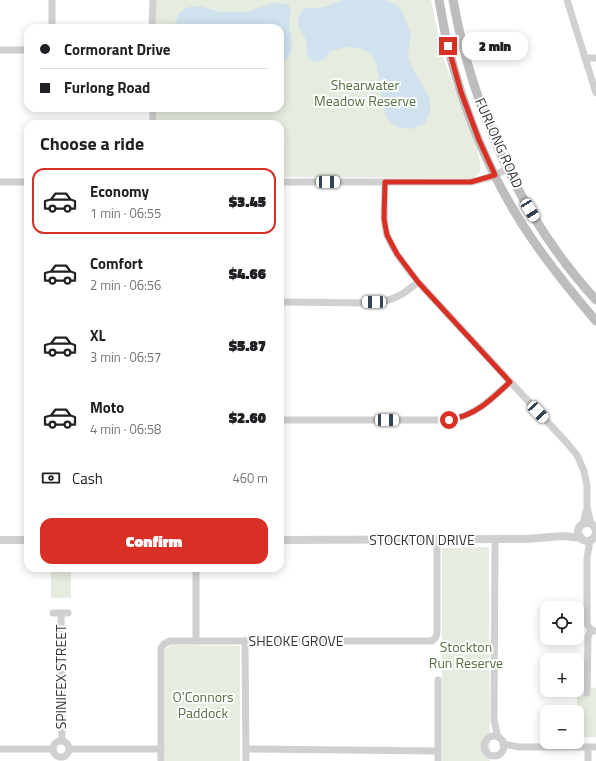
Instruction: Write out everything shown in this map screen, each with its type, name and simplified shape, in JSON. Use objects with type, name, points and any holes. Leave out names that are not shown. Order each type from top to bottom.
[{"type":"main road","name":"FURLONG ROAD","points":[[439,0],[448,46],[461,92],[479,140],[495,175],[532,238],[569,290],[596,321]]},
{"type":"main road","name":"FURLONG ROAD","points":[[452,0],[469,74],[507,169],[525,202],[558,253],[596,300]]},
{"type":"street","points":[[52,0],[52,24]]},
{"type":"street","points":[[152,24],[153,0]]},
{"type":"street","points":[[567,0],[596,93]]},
{"type":"street","points":[[0,50],[24,50]]},
{"type":"street","points":[[585,58],[596,58]]},
{"type":"street","points":[[284,182],[471,182],[495,175],[507,169]]},
{"type":"street","points":[[1,182],[24,182]]},
{"type":"street","points":[[385,182],[384,219],[387,235],[397,254],[418,282],[577,455],[584,471],[587,486],[588,525]]},
{"type":"street","points":[[284,302],[384,302],[401,296],[418,282]]},
{"type":"street","points":[[284,420],[449,420],[478,410],[510,382]]},
{"type":"street","points":[[587,693],[588,637],[593,630],[588,624],[587,558],[589,538],[595,529],[588,525]]},
{"type":"street","points":[[588,525],[578,534],[589,538]]},
{"type":"street","name":"STOCKTON DRIVE","points":[[563,536],[588,525]]},
{"type":"street","name":"STOCKTON DRIVE","points":[[284,540],[526,539],[563,536],[589,538]]},
{"type":"street","points":[[494,737],[495,539]]},
{"type":"street","points":[[0,540],[24,540]]},
{"type":"street","name":"SHEOKE GROVE","points":[[161,749],[161,648],[164,644],[170,641],[432,641],[436,637],[437,633],[437,540]]},
{"type":"street","points":[[196,572],[196,641]]},
{"type":"street","name":"SPINIFEX STREET","points":[[53,613],[64,613],[62,741]]},
{"type":"street","points":[[245,641],[246,761]]},
{"type":"street","points":[[438,680],[438,761]]},
{"type":"street","points":[[494,737],[502,741],[503,747]]},
{"type":"street","points":[[494,737],[486,741],[484,746],[486,751],[494,758],[503,747],[596,747]]},
{"type":"street","points":[[53,749],[57,742],[62,741],[68,744],[70,749]]},
{"type":"street","points":[[588,747],[588,761]]},
{"type":"street","points":[[0,749],[53,749]]},
{"type":"street","points":[[53,749],[56,756],[61,759],[66,756],[70,749]]},
{"type":"street","points":[[70,749],[161,749],[161,761]]},
{"type":"street","points":[[246,749],[438,751]]},
{"type":"green space","name":"Shearwater Meadow Reserve","points":[[156,0],[431,0],[443,58],[477,148],[480,173],[473,178],[284,177],[284,120],[157,120],[157,112],[284,112],[284,24],[156,24]]},
{"type":"green space","name":"Stockton Run Reserve","points":[[489,547],[490,761],[442,761],[442,548]]},
{"type":"green space","points":[[51,572],[71,572],[71,598],[51,598]]},
{"type":"green space","name":"O'Connors Paddock","points":[[171,645],[240,646],[240,761],[165,761],[165,650]]},
{"type":"green space","points":[[591,687],[596,688],[596,737],[584,737],[584,705],[577,705],[577,697],[584,697],[584,693],[590,693]]},
{"type":"water","points":[[344,0],[384,0],[395,4],[401,9],[411,34],[408,55],[411,65],[430,99],[430,112],[425,123],[411,129],[396,127],[387,118],[382,103],[377,66],[371,54],[360,48],[346,47],[331,51],[324,59],[314,62],[307,57],[305,37],[298,27],[299,16],[304,8],[320,8]]},
{"type":"water","points":[[273,3],[288,4],[291,10],[289,23],[292,48],[288,58],[284,60],[284,24],[175,24],[175,22],[180,12],[189,7],[200,6],[220,12],[246,12]]},
{"type":"route","points":[[448,46],[461,92],[479,140],[495,175],[471,182],[385,182],[384,219],[387,235],[397,254],[418,282],[510,382],[478,410],[473,413],[449,420]]}]
